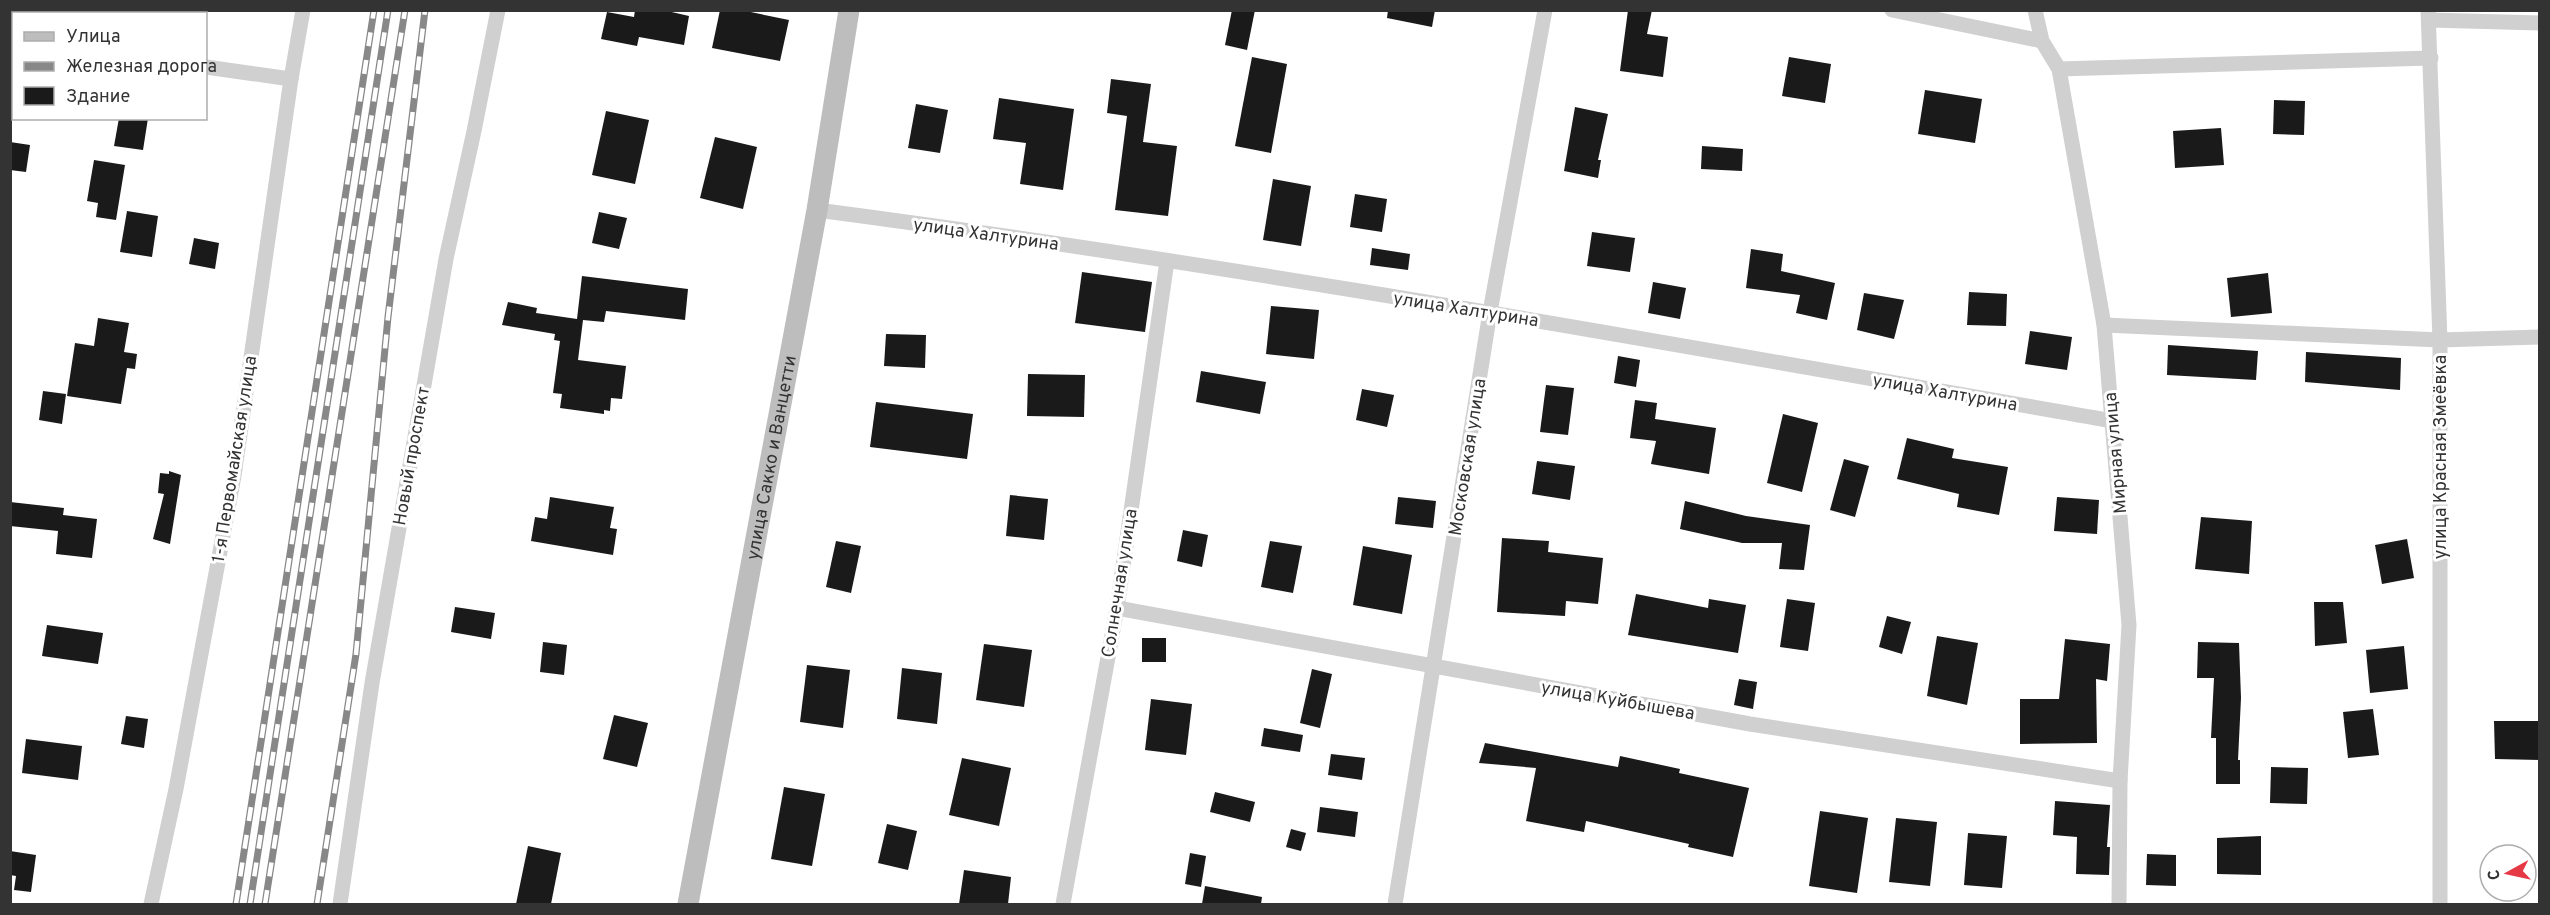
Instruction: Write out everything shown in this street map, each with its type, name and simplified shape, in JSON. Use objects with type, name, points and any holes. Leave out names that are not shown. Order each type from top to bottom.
[{"type":"main road","name":"улица Сакко и Ванцетти","points":[[688,904],[817,210],[849,10]]},
{"type":"street","name":"1-я Первомайская улица","points":[[151,904],[176,789],[234,476],[303,10]]},
{"type":"street","name":"Новый проспект","points":[[340,904],[372,683],[446,259],[498,10]]},
{"type":"street","name":"Московская улица","points":[[1395,904],[1490,312],[1545,10]]},
{"type":"street","points":[[1892,10],[2042,41]]},
{"type":"street","name":"Мирная улица","points":[[2035,10],[2042,41],[2060,69],[2104,325],[2129,625],[2120,781],[2119,904]]},
{"type":"street","points":[[2428,15],[2540,23]]},
{"type":"street","name":"улица Красная Змеёвка","points":[[2428,15],[2440,340],[2440,904]]},
{"type":"street","points":[[2060,69],[2431,58]]},
{"type":"street","points":[[207,67],[291,79]]},
{"type":"street","name":"улица Халтурина","points":[[817,210],[1167,261],[1490,312],[2113,421]]},
{"type":"street","name":"Солнечная улица","points":[[1063,904],[1117,608],[1167,261]]},
{"type":"street","points":[[2104,325],[2440,340],[2540,337]]},
{"type":"street","name":"улица Куйбышева","points":[[1117,608],[1750,724],[2120,781]]},
{"type":"building","points":[[635,10],[663,10],[689,16],[684,45],[639,37],[637,46],[601,39],[607,12],[634,17]]},
{"type":"building","points":[[720,10],[741,10],[789,20],[780,61],[712,48]]},
{"type":"building","points":[[1232,10],[1255,10],[1247,50],[1225,45]]},
{"type":"building","points":[[1388,10],[1435,10],[1432,27],[1387,18]]},
{"type":"building","points":[[1628,10],[1652,10],[1647,34],[1668,37],[1663,77],[1620,71]]},
{"type":"building","points":[[1252,57],[1287,64],[1271,153],[1235,146]]},
{"type":"building","points":[[1789,57],[1831,64],[1825,103],[1782,96]]},
{"type":"building","points":[[1111,79],[1151,84],[1143,142],[1177,146],[1168,216],[1115,210],[1127,116],[1107,113]]},
{"type":"building","points":[[1925,90],[1982,99],[1975,143],[1918,134]]},
{"type":"building","points":[[999,98],[1074,109],[1063,190],[1020,184],[1026,143],[993,139]]},
{"type":"building","points":[[2274,100],[2305,101],[2304,135],[2273,134]]},
{"type":"building","points":[[916,104],[948,110],[940,153],[908,148]]},
{"type":"building","points":[[1575,107],[1608,114],[1598,160],[1601,160],[1598,178],[1564,171]]},
{"type":"building","points":[[606,111],[649,120],[635,184],[592,175]]},
{"type":"building","points":[[119,120],[148,120],[143,150],[114,146]]},
{"type":"building","points":[[2221,128],[2224,165],[2175,168],[2173,131]]},
{"type":"building","points":[[715,137],[757,147],[743,209],[700,198]]},
{"type":"building","points":[[10,142],[30,145],[26,172],[10,170]]},
{"type":"building","points":[[1702,146],[1743,149],[1742,171],[1701,169]]},
{"type":"building","points":[[94,160],[125,165],[116,220],[96,217],[98,203],[87,201]]},
{"type":"building","points":[[1273,179],[1311,186],[1301,246],[1263,240]]},
{"type":"building","points":[[1355,194],[1387,199],[1382,232],[1350,227]]},
{"type":"building","points":[[127,211],[158,216],[152,257],[120,252]]},
{"type":"building","points":[[599,212],[627,218],[619,249],[592,243]]},
{"type":"building","points":[[1592,232],[1635,238],[1630,272],[1587,266]]},
{"type":"building","points":[[194,238],[219,243],[215,269],[189,264]]},
{"type":"building","points":[[1372,248],[1410,254],[1408,270],[1370,265]]},
{"type":"building","points":[[1751,249],[1783,254],[1781,271],[1835,283],[1827,320],[1796,313],[1800,295],[1746,288]]},
{"type":"building","points":[[1082,272],[1152,282],[1145,332],[1075,323]]},
{"type":"building","points":[[2268,273],[2272,313],[2231,317],[2227,278]]},
{"type":"building","points":[[582,276],[688,289],[685,320],[606,311],[604,322],[583,320],[578,360],[626,366],[622,399],[611,398],[610,411],[604,410],[604,414],[560,408],[562,394],[553,393],[560,341],[554,340],[555,334],[502,325],[508,302],[537,308],[536,313],[577,319]]},
{"type":"building","points":[[1653,282],[1686,288],[1680,319],[1648,313]]},
{"type":"building","points":[[1969,292],[2007,294],[2006,326],[1967,325]]},
{"type":"building","points":[[1864,293],[1904,300],[1894,339],[1857,330]]},
{"type":"building","points":[[1271,306],[1319,310],[1314,359],[1266,354]]},
{"type":"building","points":[[98,318],[129,323],[124,352],[137,354],[135,369],[127,368],[121,404],[67,396],[75,343],[94,346]]},
{"type":"building","points":[[2030,331],[2072,337],[2067,370],[2025,364]]},
{"type":"building","points":[[886,334],[926,335],[925,368],[884,366]]},
{"type":"building","points":[[2168,345],[2258,351],[2256,380],[2167,375]]},
{"type":"building","points":[[2306,352],[2401,358],[2400,390],[2305,382]]},
{"type":"building","points":[[1618,356],[1640,360],[1636,387],[1614,383]]},
{"type":"building","points":[[1201,371],[1266,382],[1260,414],[1196,402]]},
{"type":"building","points":[[1028,374],[1085,375],[1084,417],[1027,416]]},
{"type":"building","points":[[1546,385],[1574,388],[1568,435],[1540,432]]},
{"type":"building","points":[[1362,389],[1394,395],[1387,427],[1356,420]]},
{"type":"building","points":[[43,391],[66,394],[62,424],[39,420]]},
{"type":"building","points":[[1635,400],[1657,403],[1655,419],[1716,428],[1709,474],[1651,464],[1656,441],[1630,438]]},
{"type":"building","points":[[876,402],[973,414],[967,459],[870,447]]},
{"type":"building","points":[[1783,414],[1818,423],[1802,492],[1767,483]]},
{"type":"building","points":[[1907,438],[1954,449],[1952,458],[2008,467],[1999,515],[1957,507],[1959,494],[1897,479]]},
{"type":"building","points":[[1844,459],[1869,466],[1855,517],[1830,510]]},
{"type":"building","points":[[1537,461],[1575,466],[1570,500],[1532,494]]},
{"type":"building","points":[[169,471],[181,475],[170,544],[153,539],[164,494],[158,493],[160,473],[169,474]]},
{"type":"building","points":[[1010,495],[1048,499],[1044,540],[1006,536]]},
{"type":"building","points":[[550,497],[614,507],[610,528],[617,529],[613,555],[531,541],[535,517],[547,519]]},
{"type":"building","points":[[1398,497],[1436,501],[1433,528],[1395,524]]},
{"type":"building","points":[[2057,497],[2099,500],[2097,534],[2054,531]]},
{"type":"building","points":[[1685,501],[1746,516],[1810,525],[1804,570],[1779,569],[1782,543],[1742,543],[1680,529]]},
{"type":"building","points":[[10,502],[64,508],[63,515],[97,519],[92,558],[56,554],[58,531],[10,526]]},
{"type":"building","points":[[2201,517],[2252,521],[2249,574],[2195,569]]},
{"type":"building","points":[[1183,530],[1208,535],[1202,567],[1177,561]]},
{"type":"building","points":[[1502,538],[1549,541],[1548,552],[1603,558],[1598,604],[1566,601],[1565,616],[1497,612]]},
{"type":"building","points":[[2407,539],[2414,578],[2382,584],[2375,545]]},
{"type":"building","points":[[836,541],[861,546],[851,593],[826,587]]},
{"type":"building","points":[[1270,541],[1302,546],[1293,593],[1261,587]]},
{"type":"building","points":[[1363,546],[1412,555],[1402,614],[1353,605]]},
{"type":"building","points":[[1636,594],[1708,608],[1709,599],[1746,605],[1738,653],[1628,635]]},
{"type":"building","points":[[1787,599],[1815,603],[1808,651],[1780,647]]},
{"type":"building","points":[[2314,602],[2343,602],[2347,643],[2315,646]]},
{"type":"building","points":[[455,607],[495,613],[491,639],[451,632]]},
{"type":"building","points":[[1887,616],[1911,622],[1902,654],[1879,647]]},
{"type":"building","points":[[47,625],[103,633],[98,664],[42,656]]},
{"type":"building","points":[[1937,636],[1978,643],[1967,705],[1927,696]]},
{"type":"building","points":[[1142,638],[1166,638],[1166,662],[1142,662]]},
{"type":"building","points":[[2065,639],[2110,644],[2107,681],[2096,679],[2097,743],[2020,744],[2020,699],[2059,699]]},
{"type":"building","points":[[543,642],[567,645],[564,675],[540,672]]},
{"type":"building","points":[[2198,642],[2239,643],[2241,698],[2238,760],[2240,760],[2240,784],[2216,784],[2216,738],[2211,738],[2214,678],[2197,678]]},
{"type":"building","points":[[984,644],[1032,650],[1024,707],[976,700]]},
{"type":"building","points":[[2404,646],[2408,689],[2370,693],[2366,650]]},
{"type":"building","points":[[807,665],[850,670],[843,728],[800,722]]},
{"type":"building","points":[[902,668],[942,673],[937,724],[897,719]]},
{"type":"building","points":[[1312,669],[1332,674],[1320,728],[1300,723]]},
{"type":"building","points":[[1739,679],[1757,682],[1753,709],[1734,705]]},
{"type":"building","points":[[1151,699],[1192,704],[1186,755],[1145,750]]},
{"type":"building","points":[[2373,709],[2379,755],[2348,758],[2343,712]]},
{"type":"building","points":[[614,715],[648,723],[637,767],[603,759]]},
{"type":"building","points":[[126,716],[148,719],[144,748],[121,744]]},
{"type":"building","points":[[2494,721],[2540,721],[2540,760],[2495,759]]},
{"type":"building","points":[[1264,728],[1303,735],[1300,752],[1261,746]]},
{"type":"building","points":[[26,739],[82,746],[78,780],[22,773]]},
{"type":"building","points":[[1485,743],[1618,767],[1620,756],[1680,769],[1679,773],[1749,788],[1733,857],[1688,847],[1689,844],[1586,821],[1584,832],[1526,821],[1536,768],[1479,763]]},
{"type":"building","points":[[1331,754],[1365,758],[1362,780],[1328,775]]},
{"type":"building","points":[[962,758],[1011,768],[999,826],[949,815]]},
{"type":"building","points":[[2271,767],[2308,768],[2307,804],[2270,803]]},
{"type":"building","points":[[784,787],[825,794],[812,866],[771,859]]},
{"type":"building","points":[[1215,792],[1255,802],[1250,822],[1210,812]]},
{"type":"building","points":[[2055,801],[2110,805],[2107,847],[2110,847],[2109,875],[2076,874],[2077,837],[2053,835]]},
{"type":"building","points":[[1320,807],[1358,812],[1355,837],[1317,832]]},
{"type":"building","points":[[1820,811],[1868,818],[1857,893],[1809,886]]},
{"type":"building","points":[[1896,818],[1937,822],[1930,886],[1889,882]]},
{"type":"building","points":[[887,824],[917,831],[908,870],[878,863]]},
{"type":"building","points":[[1291,829],[1306,833],[1301,851],[1286,847]]},
{"type":"building","points":[[1968,833],[2007,836],[2002,888],[1964,885]]},
{"type":"building","points":[[2261,836],[2261,875],[2217,874],[2217,838]]},
{"type":"building","points":[[528,846],[561,853],[551,904],[516,904]]},
{"type":"building","points":[[10,851],[36,855],[31,892],[14,890],[16,876],[10,875]]},
{"type":"building","points":[[1190,853],[1206,856],[1201,887],[1185,884]]},
{"type":"building","points":[[2147,854],[2176,855],[2176,886],[2146,885]]},
{"type":"building","points":[[964,870],[1011,877],[1008,904],[959,904]]},
{"type":"building","points":[[1205,886],[1262,897],[1261,904],[1202,904]]},
{"type":"railway","points":[[236,904],[374,10]]},
{"type":"railway","points":[[250,904],[388,10]]},
{"type":"railway","points":[[265,904],[405,10]]},
{"type":"railway","points":[[317,904],[356,654],[388,317],[425,10]]}]
